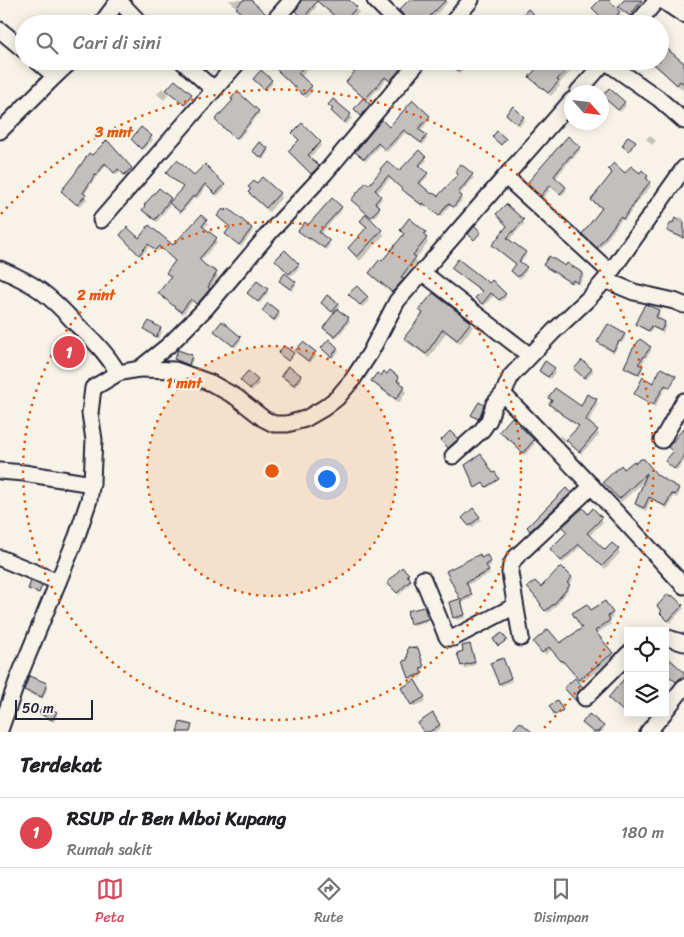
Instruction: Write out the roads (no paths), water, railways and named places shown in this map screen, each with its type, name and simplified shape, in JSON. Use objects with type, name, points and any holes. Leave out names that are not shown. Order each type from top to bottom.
[{"type":"main road","points":[[666,0],[684,12]]},
{"type":"street","points":[[108,15],[119,0],[133,15]]},
{"type":"street","points":[[279,15],[292,0]]},
{"type":"street","points":[[375,0],[390,15]]},
{"type":"street","points":[[458,15],[471,0]]},
{"type":"street","points":[[645,15],[657,0]]},
{"type":"street","points":[[0,30],[15,42]]},
{"type":"street","points":[[48,70],[54,76]]},
{"type":"street","points":[[0,131],[62,70]]},
{"type":"street","points":[[192,70],[215,88]]},
{"type":"street","points":[[100,220],[231,70]]},
{"type":"street","points":[[139,369],[169,345],[206,308],[325,173],[411,70]]},
{"type":"street","points":[[584,85],[597,70]]},
{"type":"street","points":[[618,70],[658,98],[684,121]]},
{"type":"street","points":[[0,730],[18,679],[77,536],[89,500],[92,484],[94,440],[90,413],[93,388],[118,373],[139,369],[175,370],[211,383],[236,396],[274,424],[287,424],[305,418],[324,408],[337,398],[353,379],[370,353],[398,301],[564,109]]},
{"type":"street","points":[[453,456],[482,430],[489,420],[494,404],[503,394],[511,376],[529,355],[590,297],[607,276],[684,168]]},
{"type":"street","points":[[506,177],[607,276],[634,292],[684,305]]},
{"type":"street","points":[[0,269],[33,286],[47,296],[92,339],[110,359],[118,373]]},
{"type":"street","points":[[423,272],[529,355]]},
{"type":"street","points":[[503,394],[592,486],[684,586]]},
{"type":"street","points":[[662,440],[684,402]]},
{"type":"street","points":[[0,470],[92,484]]},
{"type":"street","points":[[521,638],[510,573],[511,565],[515,558],[592,486]]},
{"type":"street","points":[[0,558],[58,582]]},
{"type":"street","points":[[422,578],[448,638],[453,638],[516,606]]},
{"type":"street","points":[[669,638],[684,643]]},
{"type":"street","points":[[585,698],[624,658]]},
{"type":"street","points":[[669,706],[684,687]]},
{"type":"street","points":[[648,732],[660,717]]},
{"type":"place","name":"RSUP dr Ben Mboi Kupang","points":[[69,352]]}]
